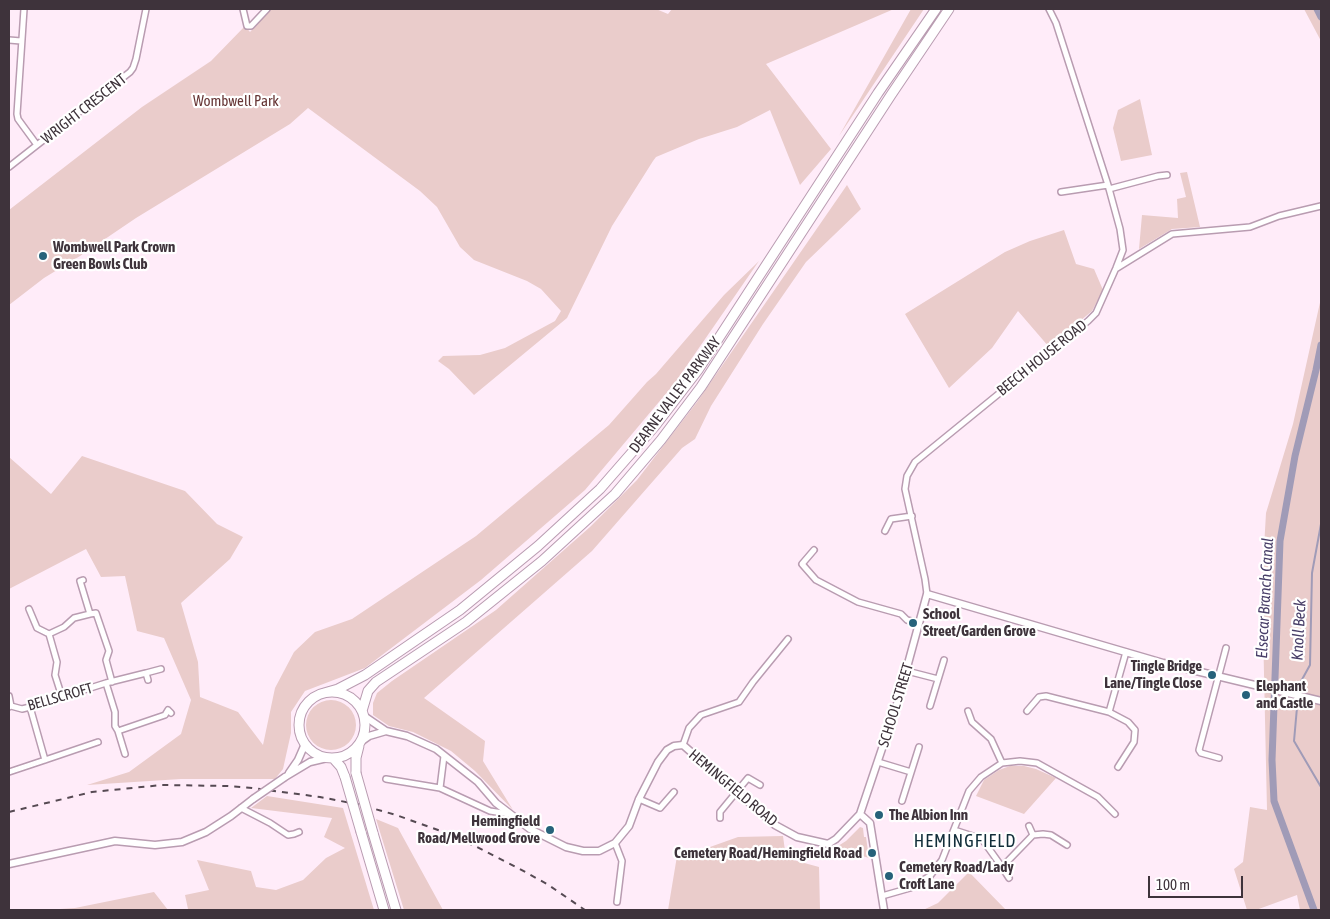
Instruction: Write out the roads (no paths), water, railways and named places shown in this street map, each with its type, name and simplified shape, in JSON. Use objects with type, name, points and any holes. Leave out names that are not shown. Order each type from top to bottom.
[{"type":"highway","name":"DEARNE VALLEY PARKWAY","points":[[324,693],[345,686],[365,675],[460,610],[538,546],[600,489],[655,426],[698,370],[873,101],[936,9]]},
{"type":"highway","name":"DEARNE VALLEY PARKWAY","points":[[363,713],[368,692],[376,682],[466,622],[542,561],[615,494],[661,440],[710,372],[890,95],[949,9]]},
{"type":"highway","points":[[384,910],[341,767],[330,758],[314,753],[305,744],[300,730],[301,714],[305,706],[310,700],[324,693],[332,692],[346,695],[353,699],[363,713],[365,728],[356,758],[356,772],[396,910]]},
{"type":"highway","points":[[330,758],[348,754],[355,750],[361,742]]},
{"type":"street","points":[[24,9],[17,114],[18,119],[37,145]]},
{"type":"street","name":"WRIGHT CRESCENT","points":[[9,167],[130,72],[136,59],[146,9]]},
{"type":"street","points":[[243,9],[247,26],[251,26],[267,9]]},
{"type":"street","name":"BEECH HOUSE ROAD","points":[[927,594],[905,489],[907,476],[915,462],[1088,322],[1096,313],[1123,250],[1120,229],[1108,187],[1056,23],[1049,9]]},
{"type":"street","points":[[9,40],[21,41]]},
{"type":"street","points":[[1062,192],[1108,187],[1167,175]]},
{"type":"street","points":[[1116,268],[1172,234],[1250,228],[1279,216],[1321,206]]},
{"type":"street","points":[[885,531],[891,519],[912,516]]},
{"type":"street","points":[[814,550],[802,564],[816,580],[858,602],[901,614],[907,620],[919,624]]},
{"type":"street","points":[[82,580],[80,581],[90,614]]},
{"type":"street","points":[[927,594],[1218,677],[1321,701]]},
{"type":"street","name":"SCHOOL STREET","points":[[860,814],[907,671],[927,594]]},
{"type":"street","points":[[29,609],[37,628],[49,634],[57,662],[55,675],[62,697]]},
{"type":"street","points":[[49,634],[64,627],[74,618],[96,612],[109,651],[106,660],[115,712],[115,726],[125,754]]},
{"type":"street","points":[[683,745],[689,728],[701,715],[739,702],[788,639]]},
{"type":"street","points":[[1219,758],[1201,753],[1199,750],[1226,648]]},
{"type":"street","points":[[1109,712],[1126,652]]},
{"type":"street","points":[[930,706],[944,660]]},
{"type":"street","name":"BELLSCROFT","points":[[10,706],[22,709],[109,683],[161,670]]},
{"type":"street","points":[[907,671],[938,679]]},
{"type":"street","points":[[146,673],[148,680]]},
{"type":"street","points":[[9,696],[10,706]]},
{"type":"street","points":[[1027,711],[1039,697],[1046,696],[1109,712],[1128,722],[1135,730],[1134,742],[1118,766]]},
{"type":"street","points":[[30,707],[45,760]]},
{"type":"street","points":[[118,731],[165,715],[168,710],[171,713]]},
{"type":"street","points":[[968,711],[972,722],[991,739],[1002,763]]},
{"type":"street","points":[[363,713],[386,730],[436,749],[478,782],[496,803],[530,829],[566,847],[583,851],[599,851],[615,843],[622,861],[617,902]]},
{"type":"street","points":[[361,742],[369,736],[386,730]]},
{"type":"street","points":[[9,772],[98,742]]},
{"type":"street","points":[[286,777],[298,760],[305,744]]},
{"type":"street","name":"HEMINGFIELD ROAD","points":[[615,843],[629,826],[639,799],[658,762],[667,750],[674,746],[683,745],[775,825],[797,837],[828,844],[836,839],[860,814]]},
{"type":"street","points":[[902,801],[919,747]]},
{"type":"street","points":[[440,788],[444,756]]},
{"type":"street","points":[[9,864],[115,841],[155,845],[182,842],[206,832],[310,762],[330,758]]},
{"type":"street","points":[[882,896],[910,888],[930,876],[942,860],[969,791],[981,777],[1002,763],[1020,761],[1036,763],[1098,797],[1115,814]]},
{"type":"street","points":[[878,762],[911,772]]},
{"type":"street","points":[[720,818],[720,812],[748,778],[760,785]]},
{"type":"street","points":[[386,779],[440,788],[490,810],[510,814]]},
{"type":"street","points":[[639,799],[660,808],[674,792]]},
{"type":"street","points":[[241,808],[288,835],[299,832]]},
{"type":"street","points":[[860,814],[870,823],[884,910]]},
{"type":"street","points":[[1029,826],[1033,835]]},
{"type":"street","points":[[954,830],[982,839],[1009,878]]},
{"type":"street","points":[[1002,867],[1033,835],[1044,834],[1054,836],[1067,845]]},
{"type":"waterway","name":"Elsecar Branch Canal","points":[[1317,9],[1321,17]]},
{"type":"waterway","name":"Elsecar Branch Canal","points":[[1314,910],[1274,801],[1272,760],[1280,541],[1295,456],[1321,345]]},
{"type":"waterway","name":"Knoll Beck","points":[[1321,524],[1312,573],[1310,665],[1299,685],[1294,741],[1321,787]]},
{"type":"railway","points":[[9,812],[92,792],[162,785],[227,786],[320,797],[361,805],[438,830],[518,868],[547,884],[585,910]]},
{"type":"place","name":"Wombwell Park Crown Green Bowls Club","points":[[43,256]]},
{"type":"place","name":"School Street/Garden Grove","points":[[913,623]]},
{"type":"place","name":"Tingle Bridge Lane/Tingle Close","points":[[1212,675]]},
{"type":"place","name":"Elephant and Castle","points":[[1246,695]]},
{"type":"place","name":"The Albion Inn","points":[[879,815]]},
{"type":"place","name":"Hemingfield Road/Mellwood Grove","points":[[550,830]]},
{"type":"place","name":"Cemetery Road/Hemingfield Road","points":[[872,853]]},
{"type":"place","name":"Cemetery Road/Lady Croft Lane","points":[[889,876]]},
{"type":"district","name":"HEMINGFIELD","points":[[965,841]]},
{"type":"park label","name":"Wombwell Park","points":[[236,101]]}]
